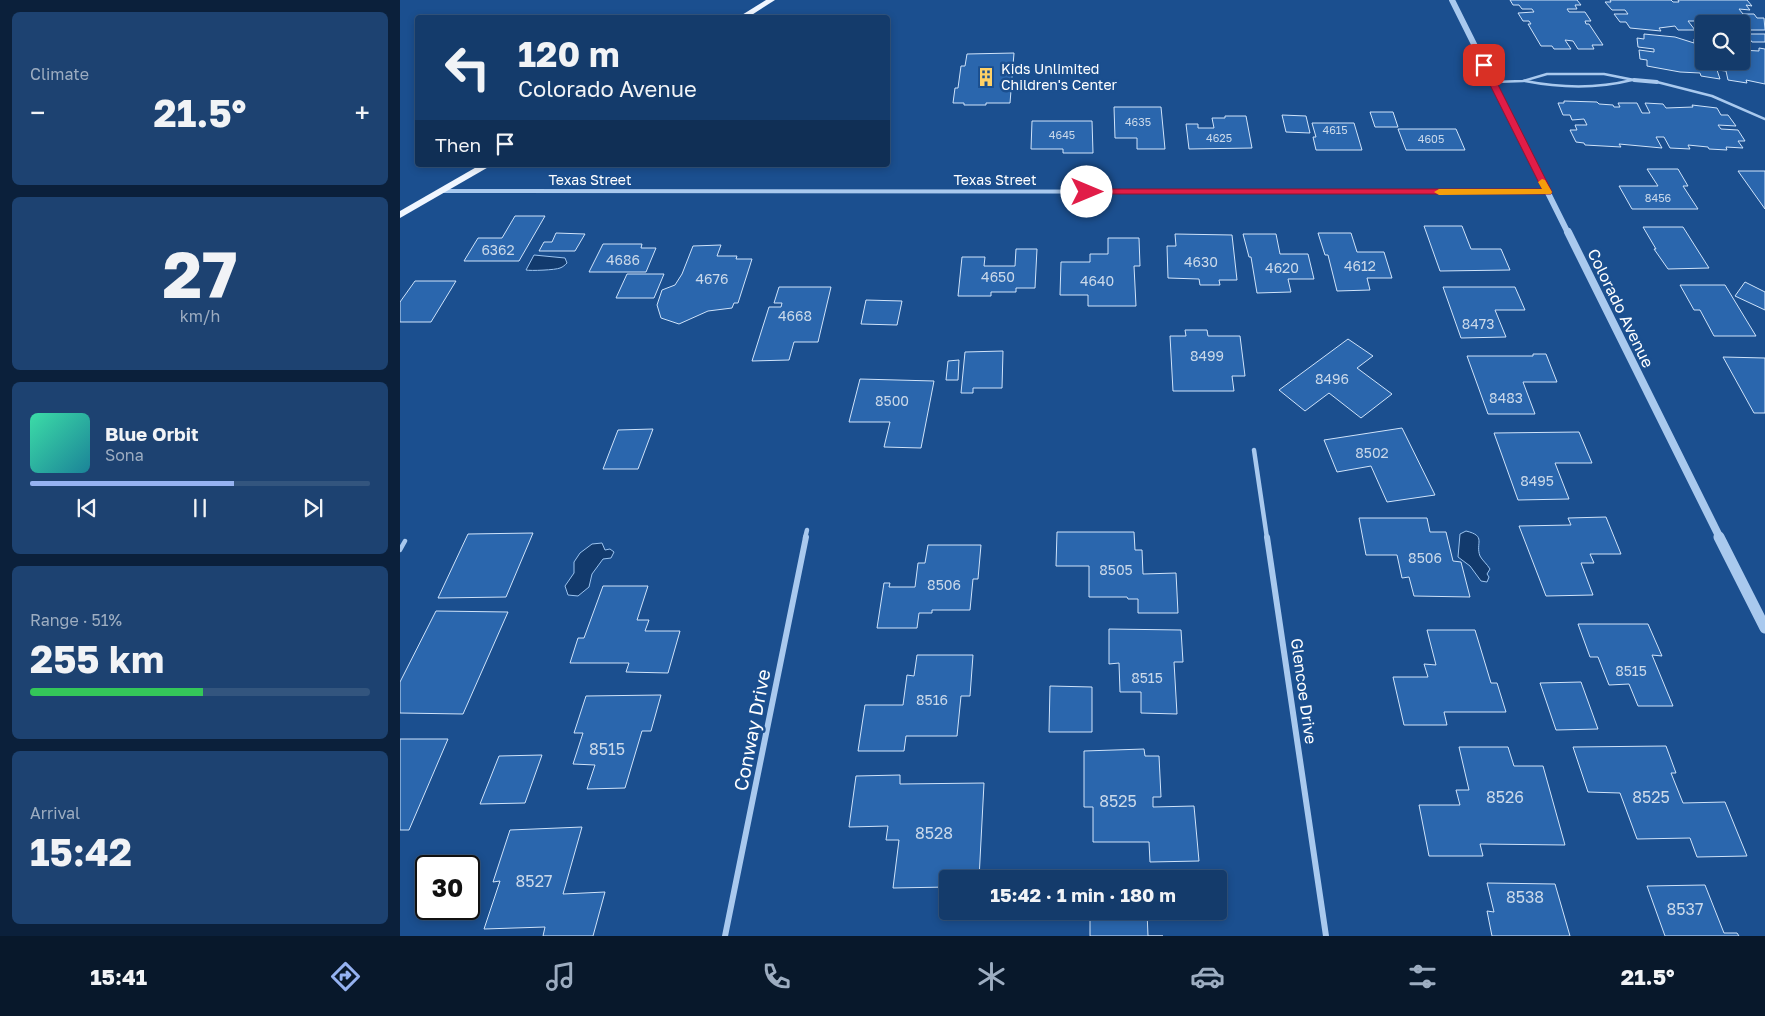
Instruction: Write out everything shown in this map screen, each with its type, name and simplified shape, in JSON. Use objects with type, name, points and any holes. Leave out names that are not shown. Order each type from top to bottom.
[{"type":"main road","points":[[746,15],[772,0]]},
{"type":"main road","points":[[400,215],[484,167]]},
{"type":"street","name":"Colorado Avenue","points":[[1452,0],[1765,628]]},
{"type":"street","points":[[1634,80],[1657,82]]},
{"type":"street","name":"Texas Street","points":[[442,191],[1548,192]]},
{"type":"street","name":"Glencoe Drive","points":[[1254,450],[1326,936]]},
{"type":"street","name":"Conway Drive","points":[[726,936],[807,530]]},
{"type":"lane","points":[[1523,81],[1547,74],[1604,74],[1634,80]]},
{"type":"lane","points":[[1493,82],[1523,81],[1553,86],[1611,86],[1634,80]]},
{"type":"lane","points":[[1657,82],[1695,89],[1730,101],[1765,119]]},
{"type":"lane","points":[[400,550],[405,541]]},
{"type":"water","points":[[534,255],[565,258],[567,263],[558,269],[526,270]]},
{"type":"water","points":[[1466,531],[1476,535],[1479,540],[1480,556],[1490,569],[1487,574],[1489,577],[1487,582],[1481,581],[1470,566],[1458,557],[1460,534]]},
{"type":"water","points":[[602,543],[605,550],[610,549],[614,552],[611,558],[603,559],[592,574],[589,587],[578,596],[568,595],[565,586],[574,573],[574,562],[580,553],[592,544]]},
{"type":"building","points":[[1510,0],[1577,0],[1581,5],[1575,5],[1577,9],[1567,9],[1569,12],[1585,12],[1591,21],[1585,21],[1586,24],[1589,24],[1603,45],[1592,45],[1594,49],[1578,49],[1573,41],[1565,40],[1571,49],[1554,49],[1552,46],[1541,46],[1528,24],[1531,24],[1529,21],[1523,21],[1518,13],[1534,12],[1532,9],[1522,9],[1519,5],[1513,5]]},
{"type":"building","points":[[1610,0],[1671,0],[1679,2],[1678,0],[1747,0],[1752,6],[1746,5],[1750,10],[1739,9],[1743,14],[1754,14],[1757,18],[1764,18],[1765,30],[1750,30],[1750,15],[1695,15],[1695,21],[1688,21],[1695,30],[1678,30],[1675,26],[1659,28],[1661,31],[1630,28],[1626,22],[1620,22],[1614,14],[1628,14],[1625,10],[1612,10],[1605,2],[1611,2]]},
{"type":"building","points":[[1644,34],[1675,37],[1694,43],[1695,39],[1695,70],[1717,70],[1720,79],[1701,76],[1700,73],[1680,72],[1647,66],[1647,60],[1640,59],[1639,50],[1654,52],[1654,49],[1638,47],[1637,38],[1644,39]]},
{"type":"building","points":[[1750,34],[1765,34],[1765,42],[1752,42]]},
{"type":"building","points":[[1759,48],[1765,49],[1765,84],[1746,80],[1747,83],[1728,80],[1726,71],[1717,70],[1750,70],[1750,50],[1759,51]]},
{"type":"building","name":"Kids Unlimited Children's Center","points":[[1014,53],[1010,103],[964,105],[964,103],[953,103],[955,88],[958,88],[961,66],[965,66],[967,54]]},
{"type":"building","points":[[1564,101],[1597,102],[1599,104],[1613,105],[1614,107],[1620,107],[1618,103],[1637,103],[1642,113],[1650,113],[1645,103],[1663,104],[1666,108],[1693,107],[1692,105],[1717,108],[1721,115],[1728,115],[1736,126],[1718,125],[1721,129],[1738,130],[1745,141],[1738,141],[1743,148],[1726,147],[1727,150],[1688,145],[1690,149],[1670,148],[1664,137],[1656,137],[1662,148],[1619,144],[1621,147],[1585,145],[1584,143],[1576,142],[1570,130],[1577,130],[1575,125],[1587,125],[1584,119],[1572,120],[1570,115],[1563,115],[1558,103],[1564,103]]},
{"type":"building","points":[[1114,107],[1161,107],[1165,149],[1137,149],[1137,138],[1115,138]]},
{"type":"building","points":[[1370,112],[1393,112],[1398,127],[1375,127]]},
{"type":"building","points":[[1282,115],[1306,116],[1310,133],[1286,132]]},
{"type":"building","points":[[1225,116],[1246,116],[1252,148],[1189,149],[1186,124],[1198,124],[1198,128],[1214,128],[1212,118],[1225,118]]},
{"type":"building","points":[[1032,121],[1092,121],[1093,153],[1063,153],[1063,149],[1031,149]]},
{"type":"building","points":[[1312,123],[1354,123],[1362,150],[1316,150],[1313,137],[1316,137]]},
{"type":"building","points":[[1398,129],[1456,129],[1465,150],[1406,150]]},
{"type":"building","points":[[1647,169],[1678,169],[1688,186],[1683,186],[1698,209],[1632,209],[1619,186],[1658,186]]},
{"type":"building","points":[[1738,171],[1765,171],[1765,209]]},
{"type":"building","points":[[515,216],[545,216],[519,261],[464,261],[478,238],[502,238]]},
{"type":"building","points":[[1424,226],[1462,226],[1471,249],[1501,249],[1510,270],[1440,271]]},
{"type":"building","points":[[1643,227],[1683,227],[1709,268],[1668,269],[1654,249],[1656,249]]},
{"type":"building","points":[[556,233],[585,234],[575,251],[539,251],[544,242],[552,242]]},
{"type":"building","points":[[1318,233],[1351,233],[1357,252],[1384,252],[1392,278],[1367,278],[1370,290],[1337,291],[1328,255],[1325,255]]},
{"type":"building","points":[[1175,234],[1232,235],[1237,280],[1219,280],[1220,285],[1200,285],[1199,279],[1168,278],[1167,246],[1176,246]]},
{"type":"building","points":[[1243,234],[1276,234],[1280,254],[1308,254],[1314,279],[1288,279],[1291,292],[1257,293],[1251,257],[1249,257]]},
{"type":"building","points":[[1108,238],[1139,238],[1140,266],[1134,266],[1136,306],[1088,306],[1088,295],[1060,295],[1061,262],[1090,262],[1090,254],[1108,254]]},
{"type":"building","points":[[603,244],[642,244],[641,248],[656,248],[646,272],[589,272]]},
{"type":"building","points":[[721,245],[717,256],[737,256],[736,259],[752,259],[738,303],[734,303],[732,308],[708,311],[679,324],[661,318],[657,305],[662,290],[675,285],[682,274],[693,246]]},
{"type":"building","points":[[1016,249],[1037,249],[1035,288],[1016,288],[1016,292],[991,292],[991,296],[958,296],[962,257],[985,257],[984,266],[1015,266]]},
{"type":"building","points":[[627,274],[664,274],[654,298],[616,298]]},
{"type":"building","points":[[415,281],[456,281],[431,322],[400,322],[400,302]]},
{"type":"building","points":[[1745,282],[1765,292],[1765,310],[1735,296]]},
{"type":"building","points":[[1680,285],[1725,285],[1756,336],[1714,336],[1700,310],[1694,310]]},
{"type":"building","points":[[779,287],[831,287],[818,342],[794,342],[789,360],[752,361],[769,307],[781,307],[782,303],[774,303]]},
{"type":"building","points":[[1443,287],[1515,287],[1525,310],[1495,310],[1506,337],[1461,338]]},
{"type":"building","points":[[866,300],[902,301],[897,325],[861,324]]},
{"type":"building","points":[[1185,330],[1207,330],[1208,336],[1240,336],[1245,376],[1232,376],[1234,391],[1173,391],[1170,336],[1186,336]]},
{"type":"building","points":[[1348,339],[1373,356],[1357,368],[1392,394],[1361,418],[1329,393],[1305,411],[1279,390]]},
{"type":"building","points":[[1003,351],[1002,388],[973,388],[973,393],[961,393],[965,352]]},
{"type":"building","points":[[1533,354],[1546,354],[1557,382],[1523,382],[1535,414],[1488,414],[1467,356],[1533,356]]},
{"type":"building","points":[[1723,357],[1765,358],[1765,413],[1754,413]]},
{"type":"building","points":[[959,360],[958,380],[946,380],[948,361]]},
{"type":"building","points":[[860,379],[934,381],[921,448],[884,447],[890,422],[849,422]]},
{"type":"building","points":[[1402,428],[1435,495],[1387,502],[1371,466],[1337,472],[1324,440]]},
{"type":"building","points":[[653,429],[638,469],[603,469],[618,430]]},
{"type":"building","points":[[1579,432],[1592,463],[1555,463],[1569,499],[1518,500],[1494,433]]},
{"type":"building","points":[[1606,517],[1621,554],[1590,554],[1594,563],[1581,563],[1593,595],[1546,596],[1519,526],[1571,525],[1568,518]]},
{"type":"building","points":[[1359,518],[1427,518],[1430,532],[1446,532],[1453,561],[1461,562],[1470,597],[1414,596],[1409,577],[1402,578],[1397,555],[1366,555]]},
{"type":"building","points":[[1057,532],[1134,532],[1135,550],[1142,550],[1143,574],[1176,573],[1178,613],[1138,613],[1138,599],[1128,599],[1127,597],[1089,597],[1089,566],[1056,566]]},
{"type":"building","points":[[533,533],[506,597],[438,598],[468,534]]},
{"type":"building","points":[[928,545],[981,545],[978,579],[973,579],[970,610],[932,610],[932,613],[919,613],[917,628],[877,628],[884,583],[890,583],[889,587],[915,587],[918,563],[925,563]]},
{"type":"building","points":[[603,586],[648,586],[637,620],[649,620],[645,631],[680,631],[668,673],[626,672],[629,663],[570,663],[578,638],[584,638]]},
{"type":"building","points":[[436,611],[508,612],[463,714],[400,713],[400,682]]},
{"type":"building","points":[[1578,624],[1648,624],[1662,656],[1652,655],[1673,706],[1638,706],[1629,684],[1609,685],[1598,657],[1590,657]]},
{"type":"building","points":[[1109,629],[1181,630],[1183,662],[1174,662],[1177,714],[1141,713],[1141,692],[1120,692],[1119,663],[1109,664]]},
{"type":"building","points":[[1427,630],[1475,630],[1491,683],[1497,683],[1506,712],[1444,712],[1447,725],[1404,725],[1393,677],[1428,677],[1424,664],[1436,665]]},
{"type":"building","points":[[917,655],[973,655],[970,696],[961,696],[957,736],[906,736],[904,751],[858,751],[865,705],[903,705],[907,675],[914,676]]},
{"type":"building","points":[[1581,682],[1598,729],[1556,730],[1540,683]]},
{"type":"building","points":[[1050,686],[1092,687],[1092,732],[1049,732]]},
{"type":"building","points":[[661,695],[651,731],[642,731],[625,788],[587,789],[595,765],[573,764],[583,733],[574,733],[586,696]]},
{"type":"building","points":[[400,739],[448,739],[409,830],[400,830]]},
{"type":"building","points":[[1666,746],[1676,773],[1671,773],[1683,803],[1725,802],[1747,856],[1697,857],[1690,838],[1637,839],[1620,793],[1588,792],[1573,747]]},
{"type":"building","points":[[1459,747],[1508,747],[1514,766],[1543,766],[1565,845],[1480,844],[1483,856],[1429,856],[1419,805],[1460,805],[1456,790],[1469,790]]},
{"type":"building","points":[[1144,749],[1145,756],[1159,756],[1161,797],[1153,797],[1153,807],[1194,806],[1199,861],[1150,862],[1149,842],[1093,842],[1093,807],[1084,807],[1084,751]]},
{"type":"building","points":[[542,755],[525,803],[480,804],[499,756]]},
{"type":"building","points":[[900,775],[900,784],[984,783],[979,870],[939,870],[939,887],[893,888],[899,840],[886,840],[888,826],[849,827],[856,776]]},
{"type":"building","points":[[582,827],[563,894],[605,892],[593,936],[543,936],[545,927],[484,929],[500,881],[493,882],[510,830]]},
{"type":"building","points":[[1487,883],[1555,884],[1570,936],[1492,936],[1487,911],[1494,912]]},
{"type":"building","points":[[1705,885],[1724,933],[1737,933],[1739,936],[1665,936],[1647,886]]},
{"type":"building","points":[[1090,920],[1147,920],[1148,936],[1090,936]]},
{"type":"slow traffic","points":[[1439,192],[1548,192],[1542,182]]},
{"type":"place","name":"Kids Unlimited Children's Center","points":[[986,77]]},
{"type":"route","points":[[1087,192],[1548,192],[1484,65]]}]
